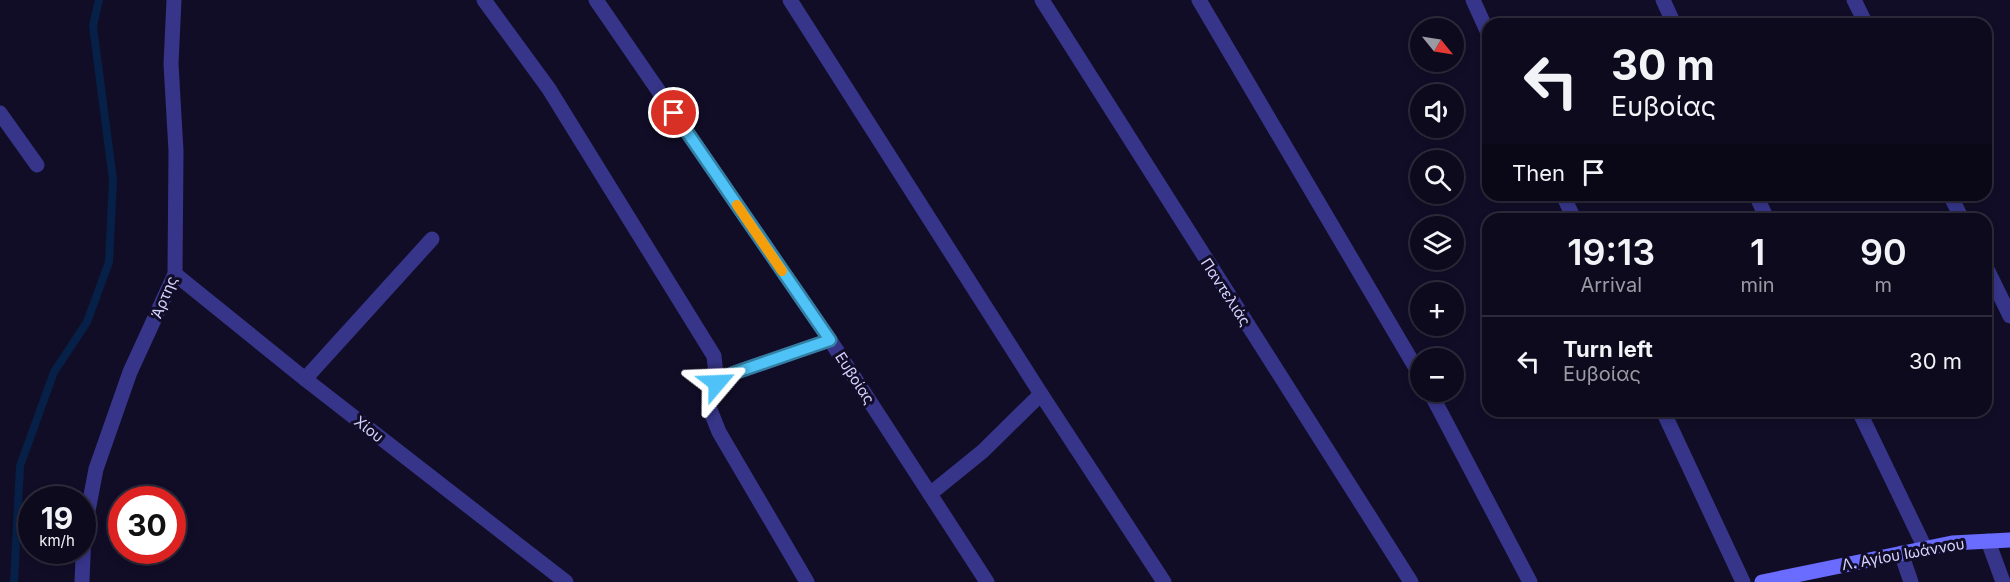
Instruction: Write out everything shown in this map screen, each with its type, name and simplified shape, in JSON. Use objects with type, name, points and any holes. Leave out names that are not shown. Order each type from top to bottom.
[{"type":"street","name":"Άρτης","points":[[86,580],[84,532],[96,469],[130,372],[175,274],[176,151],[171,64],[174,0]]},
{"type":"street","points":[[484,0],[549,89],[714,356],[717,383],[709,407],[719,432],[807,582]]},
{"type":"street","name":"Ευβοίας","points":[[596,0],[830,340],[987,582]]},
{"type":"street","points":[[790,0],[1041,394],[1164,582]]},
{"type":"street","name":"Παντελιάς","points":[[1042,0],[1412,582]]},
{"type":"street","points":[[1199,0],[1410,358]]},
{"type":"street","points":[[1473,0],[1482,20]]},
{"type":"street","points":[[1663,0],[1671,18]]},
{"type":"street","points":[[1854,0],[1863,18]]},
{"type":"street","points":[[0,113],[38,165]]},
{"type":"street","points":[[305,379],[432,239]]},
{"type":"street","name":"Χίου","points":[[175,274],[305,379],[566,582]]},
{"type":"street","points":[[1992,279],[2010,316]]},
{"type":"street","points":[[717,383],[734,373],[830,340]]},
{"type":"street","points":[[930,494],[982,451],[1041,394]]},
{"type":"street","points":[[1435,402],[1530,582]]},
{"type":"street","points":[[1666,417],[1743,582]]},
{"type":"street","points":[[1862,417],[1925,548]]},
{"type":"street","name":"Λ. Αγίου Ιωάννου","points":[[1762,582],[1925,548],[2010,540]]},
{"type":"street","points":[[1988,541],[2002,582]]},
{"type":"street","points":[[1900,553],[1911,582]]},
{"type":"waterway","points":[[14,582],[20,466],[54,372],[87,322],[109,262],[113,180],[93,26],[99,0]]},
{"type":"slow traffic","points":[[737,205],[782,271]]},
{"type":"route","points":[[674,113],[830,340],[734,373],[717,383]]}]
